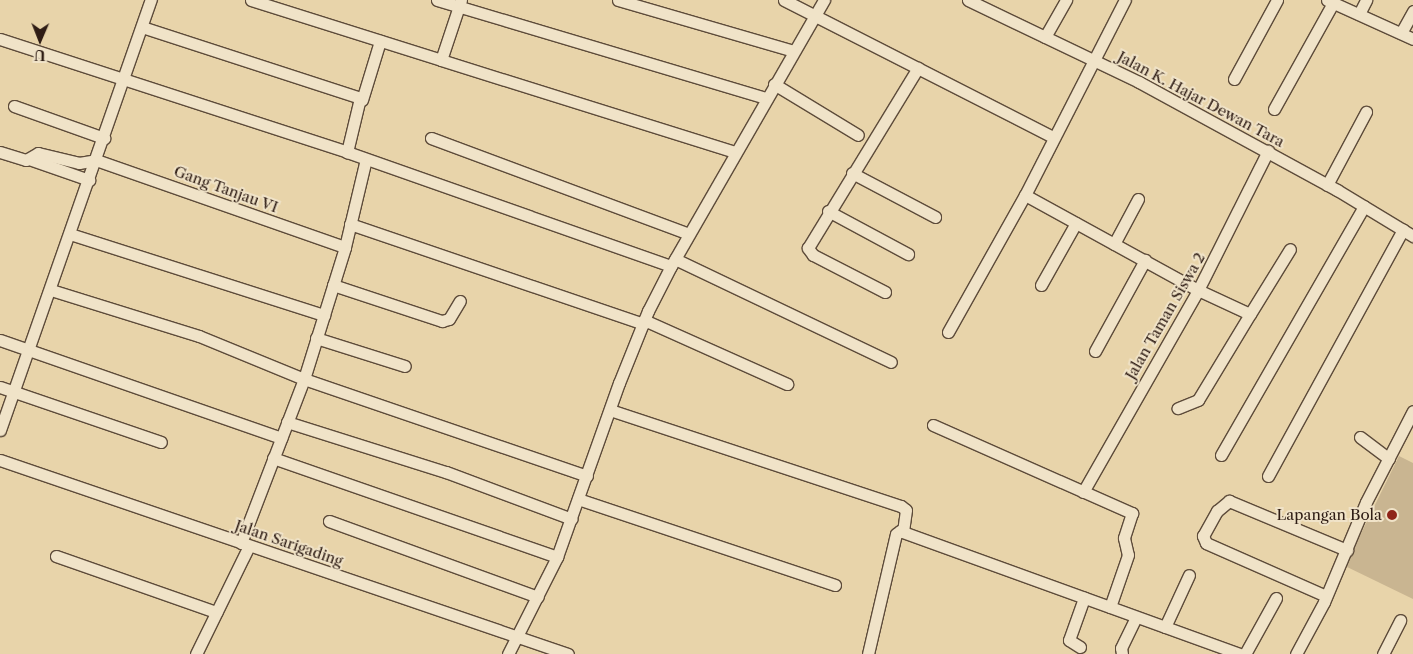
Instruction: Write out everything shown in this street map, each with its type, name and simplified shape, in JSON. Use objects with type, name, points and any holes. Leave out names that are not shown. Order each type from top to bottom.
[{"type":"street","points":[[0,430],[51,290],[151,0]]},
{"type":"street","points":[[251,0],[735,152]]},
{"type":"street","points":[[437,0],[460,3],[766,98]]},
{"type":"street","points":[[618,0],[794,51]]},
{"type":"street","points":[[784,0],[815,14],[1053,137]]},
{"type":"street","points":[[508,654],[557,557],[643,322],[673,262],[824,0]]},
{"type":"street","name":"Jalan K. Hajar Dewan Tara","points":[[968,0],[1093,60],[1268,151],[1408,233]]},
{"type":"street","points":[[1044,37],[1066,0]]},
{"type":"street","points":[[948,332],[1024,195],[1125,0]]},
{"type":"street","points":[[1234,79],[1277,0]]},
{"type":"street","points":[[1359,14],[1366,0]]},
{"type":"street","points":[[1274,109],[1330,1],[1413,39]]},
{"type":"street","points":[[441,60],[460,3]]},
{"type":"street","points":[[1401,33],[1413,11]]},
{"type":"street","points":[[142,27],[362,100]]},
{"type":"street","points":[[0,39],[347,152],[673,262],[891,362]]},
{"type":"street","points":[[347,152],[380,41]]},
{"type":"street","points":[[884,292],[809,252],[809,243],[918,68]]},
{"type":"street","points":[[774,84],[858,135]]},
{"type":"street","points":[[14,106],[104,138]]},
{"type":"street","points":[[1327,184],[1366,112]]},
{"type":"street","points":[[432,138],[689,234]]},
{"type":"street","name":"Jalan Taman Siswa 2","points":[[1083,492],[1198,290],[1268,151]]},
{"type":"street","points":[[0,152],[29,159],[89,180]]},
{"type":"street","points":[[29,159],[38,153],[79,163],[96,160]]},
{"type":"street","points":[[196,654],[245,545],[273,458],[304,379],[345,247],[366,159]]},
{"type":"street","name":"Gang Tanjau VI","points":[[96,160],[345,247]]},
{"type":"street","points":[[852,173],[934,218]]},
{"type":"street","points":[[1024,195],[1198,290],[1250,314]]},
{"type":"street","points":[[1114,244],[1138,199]]},
{"type":"street","points":[[1222,454],[1364,206]]},
{"type":"street","points":[[828,211],[908,254]]},
{"type":"street","points":[[1041,286],[1076,223]]},
{"type":"street","points":[[350,224],[643,322],[787,384]]},
{"type":"street","points":[[1268,476],[1408,233]]},
{"type":"street","points":[[70,234],[324,315]]},
{"type":"street","points":[[1178,408],[1198,400],[1290,249]]},
{"type":"street","points":[[1095,351],[1145,260]]},
{"type":"street","points":[[333,285],[442,321],[449,319],[460,301]]},
{"type":"street","points":[[51,290],[199,336],[304,379],[586,476]]},
{"type":"street","points":[[316,338],[404,366]]},
{"type":"street","points":[[0,340],[281,438]]},
{"type":"street","points":[[0,387],[161,442]]},
{"type":"street","points":[[610,410],[901,506],[906,510],[902,532]]},
{"type":"street","points":[[1296,654],[1326,596],[1388,458],[1413,411]]},
{"type":"street","points":[[288,422],[446,472],[572,519]]},
{"type":"street","points":[[933,425],[1128,510],[1133,516],[1124,538],[1128,555],[1110,607]]},
{"type":"street","points":[[1360,437],[1388,458]]},
{"type":"street","points":[[273,458],[557,557]]},
{"type":"street","name":"Jalan Sarigading","points":[[0,460],[568,654]]},
{"type":"street","points":[[578,499],[835,586]]},
{"type":"street","points":[[1326,596],[1206,543],[1203,536],[1217,511],[1229,501],[1347,550]]},
{"type":"street","points":[[329,521],[538,597]]},
{"type":"street","points":[[868,654],[896,534],[902,532],[1165,627],[1215,650],[1239,654]]},
{"type":"street","points":[[56,556],[216,612]]},
{"type":"street","points":[[1165,627],[1189,575]]},
{"type":"street","points":[[1080,647],[1069,640],[1084,598]]},
{"type":"street","points":[[1245,654],[1276,598]]},
{"type":"street","points":[[1122,654],[1121,648],[1136,617]]},
{"type":"street","points":[[1383,654],[1400,620]]},
{"type":"shaded area","name":"Lapangan Bola","points":[[1399,456],[1413,463],[1413,599],[1345,566]]},
{"type":"place","name":"Lapangan Bola","points":[[1392,515]]}]
